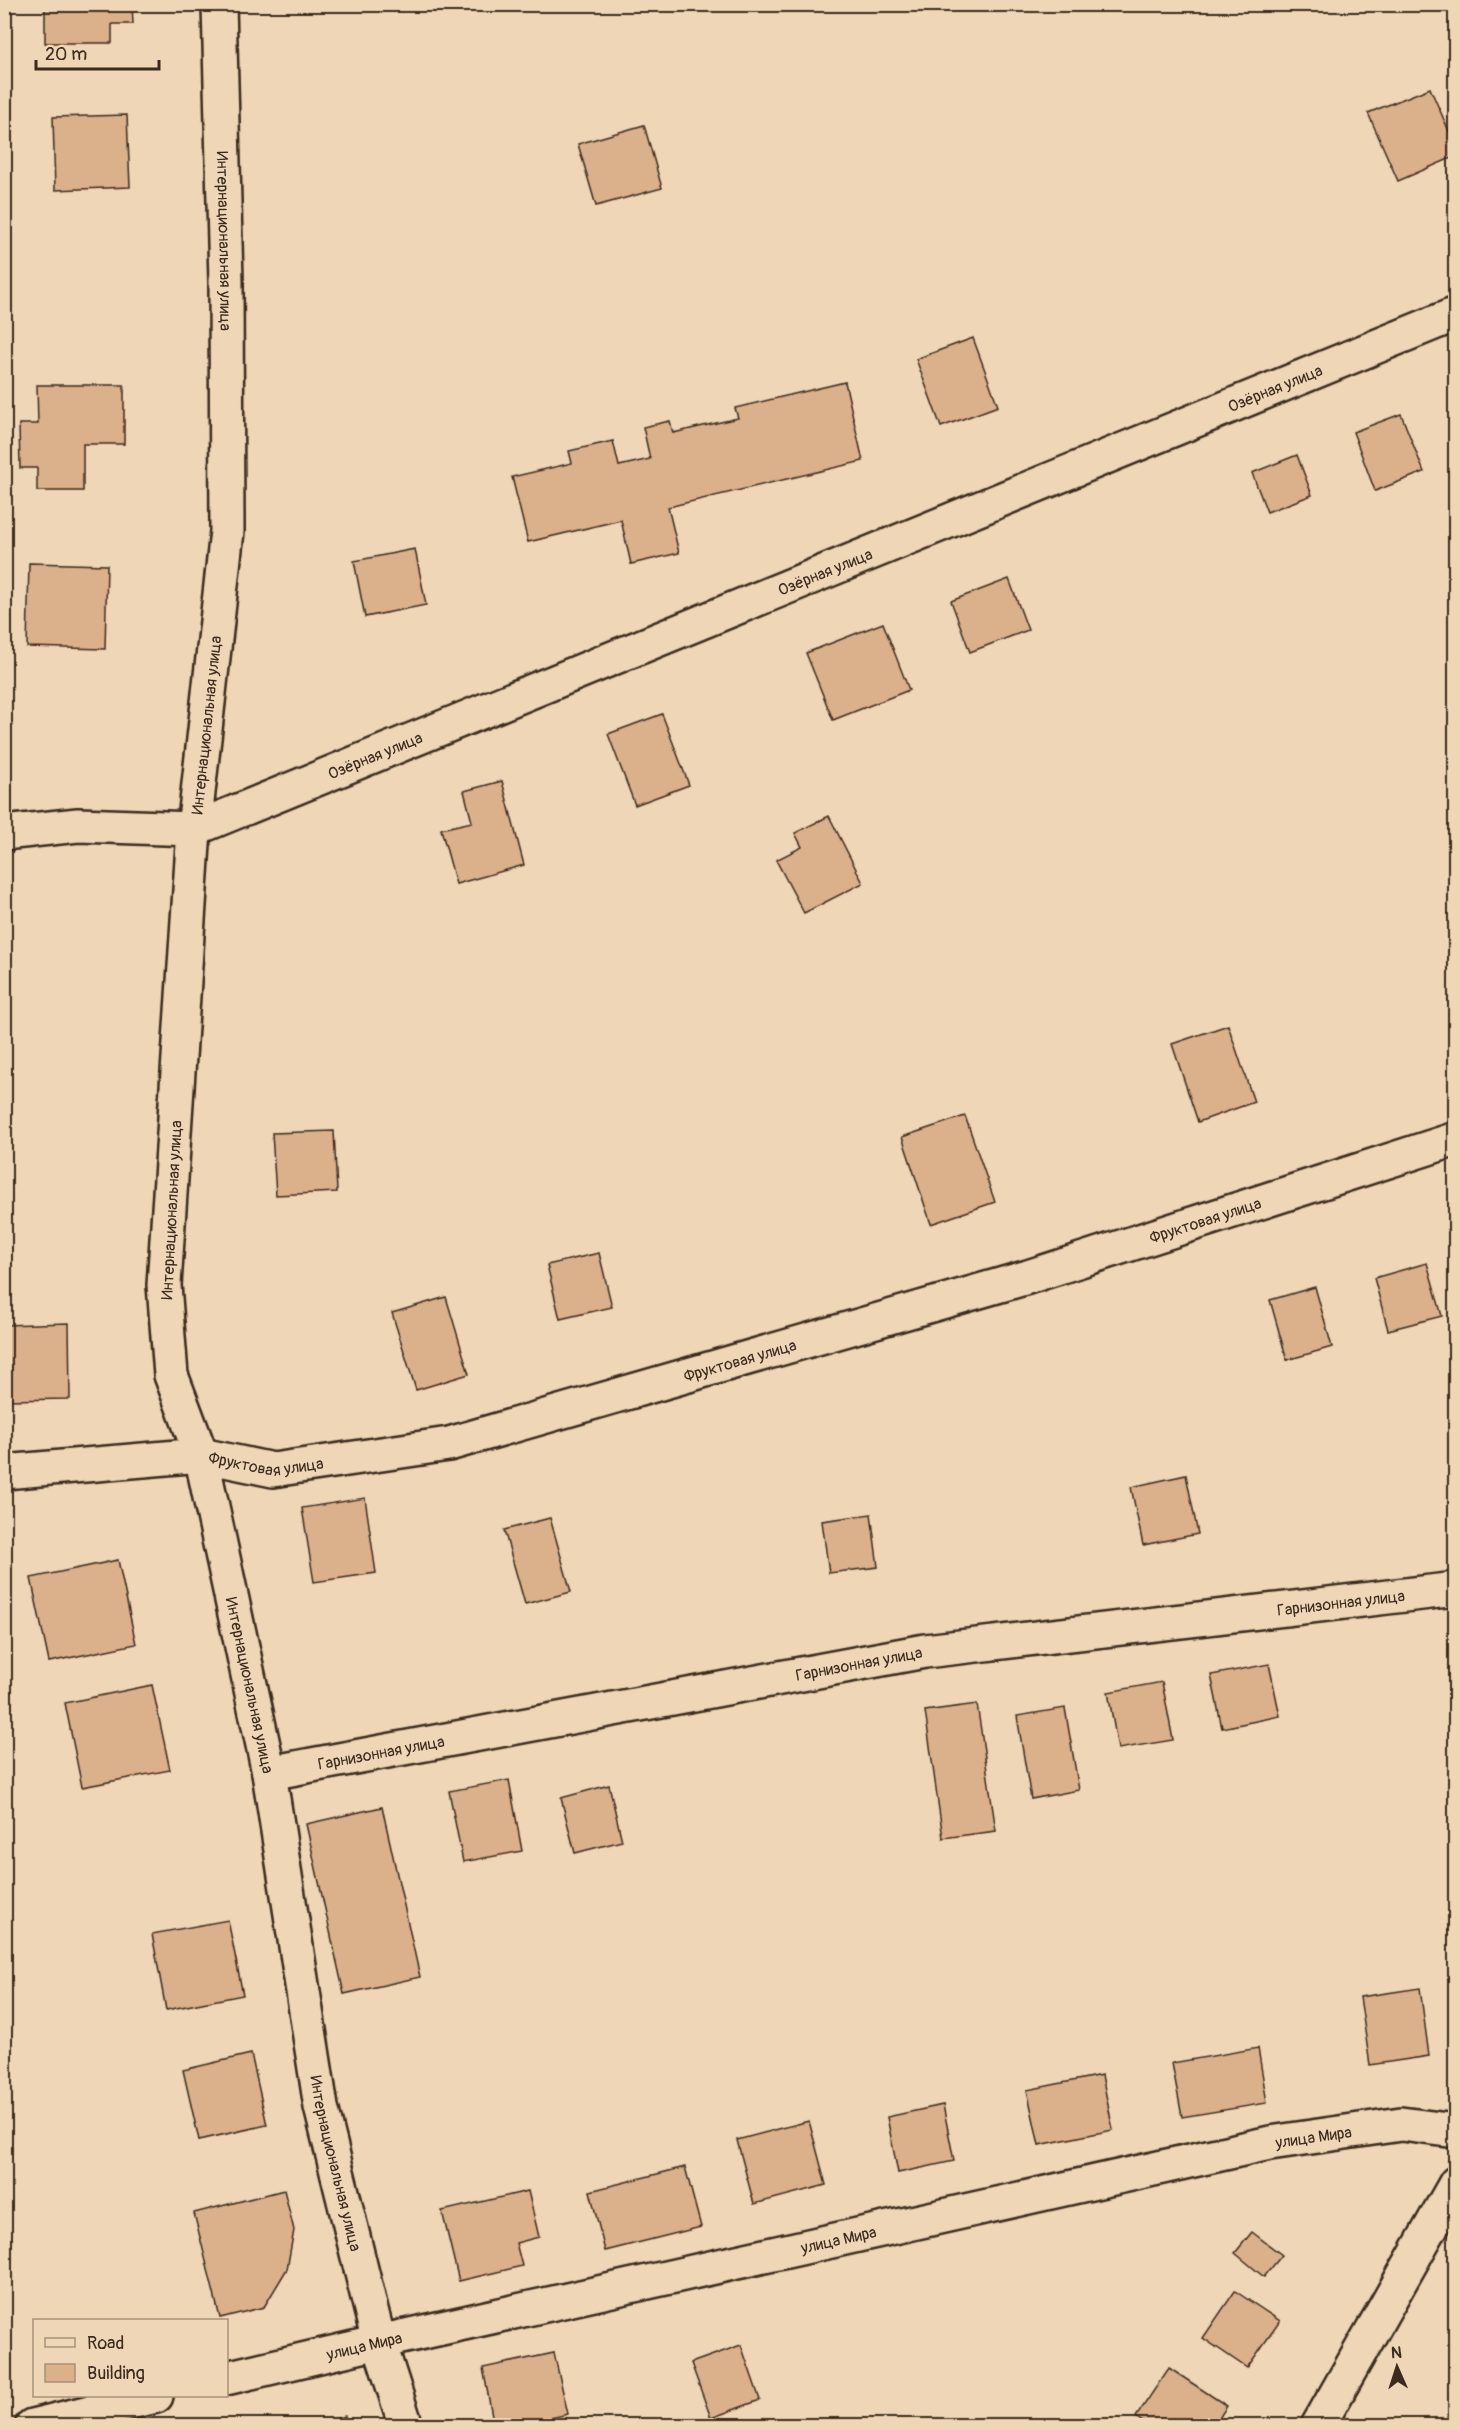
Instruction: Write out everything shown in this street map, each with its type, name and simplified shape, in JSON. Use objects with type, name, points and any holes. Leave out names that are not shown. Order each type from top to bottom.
[{"type":"street","name":"Интернациональная улица","points":[[219,4],[226,282],[227,531],[194,829],[164,1285],[171,1375],[201,1455],[269,1773],[321,2107],[379,2342],[406,2426]]},
{"type":"street","name":"Озёрная улица","points":[[194,829],[1455,314]]},
{"type":"street","points":[[4,833],[78,825],[194,829]]},
{"type":"street","name":"Фруктовая улица","points":[[4,1472],[201,1455],[273,1470],[449,1444],[1028,1277],[1455,1139]]},
{"type":"street","name":"Гарнизонная улица","points":[[269,1773],[925,1651],[1455,1589]]},
{"type":"street","name":"улица Мира","points":[[228,2378],[1270,2143],[1401,2124],[1455,2131]]},
{"type":"street","points":[[1318,2426],[1455,2183]]},
{"type":"street","points":[[32,2426],[152,2397]]},
{"type":"building","points":[[65,4],[132,4],[133,24],[112,24],[112,43],[45,43],[45,9],[65,8]]},
{"type":"building","points":[[1430,88],[1456,147],[1456,156],[1398,181],[1368,113]]},
{"type":"building","points":[[127,115],[130,187],[55,190],[53,117]]},
{"type":"building","points":[[644,125],[662,188],[596,206],[578,144]]},
{"type":"building","points":[[973,338],[998,406],[941,427],[916,359]]},
{"type":"building","points":[[845,382],[863,461],[668,507],[679,553],[631,564],[621,520],[528,542],[512,477],[572,463],[569,451],[613,441],[619,466],[650,459],[643,427],[670,421],[673,433],[738,418],[735,408]]},
{"type":"building","points":[[37,385],[124,385],[124,444],[83,444],[83,491],[37,491],[37,468],[20,468],[19,424],[38,424]]},
{"type":"building","points":[[1401,414],[1424,472],[1375,491],[1353,432]]},
{"type":"building","points":[[1297,455],[1312,495],[1267,512],[1252,473]]},
{"type":"building","points":[[415,549],[426,605],[365,617],[354,561]]},
{"type":"building","points":[[29,563],[107,565],[105,649],[27,647]]},
{"type":"building","points":[[1009,579],[1028,630],[970,652],[951,601]]},
{"type":"building","points":[[883,623],[909,690],[833,720],[806,653]]},
{"type":"building","points":[[662,714],[689,785],[635,805],[608,734]]},
{"type":"building","points":[[502,781],[524,865],[456,884],[441,829],[472,822],[464,791]]},
{"type":"building","points":[[829,816],[863,883],[804,913],[776,860],[802,847],[795,833]]},
{"type":"building","points":[[1228,1025],[1254,1102],[1198,1122],[1172,1044]]},
{"type":"building","points":[[965,1116],[995,1202],[931,1224],[902,1137]]},
{"type":"building","points":[[334,1131],[337,1192],[276,1195],[272,1133]]},
{"type":"building","points":[[599,1253],[612,1307],[560,1319],[547,1265]]},
{"type":"building","points":[[1427,1263],[1442,1316],[1388,1330],[1374,1278]]},
{"type":"building","points":[[1315,1287],[1332,1347],[1287,1360],[1270,1300]]},
{"type":"building","points":[[446,1297],[469,1374],[416,1390],[392,1313]]},
{"type":"building","points":[[69,1323],[70,1399],[4,1400],[4,1325]]},
{"type":"building","points":[[1186,1475],[1198,1534],[1143,1545],[1131,1487]]},
{"type":"building","points":[[365,1498],[376,1573],[314,1582],[302,1508]]},
{"type":"building","points":[[871,1514],[878,1567],[829,1573],[822,1521]]},
{"type":"building","points":[[550,1518],[571,1592],[525,1604],[504,1530]]},
{"type":"building","points":[[118,1560],[136,1644],[49,1662],[31,1578]]},
{"type":"building","points":[[1269,1664],[1280,1716],[1222,1728],[1211,1675]]},
{"type":"building","points":[[1162,1682],[1173,1740],[1118,1749],[1108,1692]]},
{"type":"building","points":[[152,1685],[170,1770],[82,1787],[65,1703]]},
{"type":"building","points":[[977,1704],[996,1831],[943,1838],[925,1711]]},
{"type":"building","points":[[1065,1708],[1079,1790],[1031,1799],[1017,1716]]},
{"type":"building","points":[[509,1780],[522,1851],[463,1862],[449,1791]]},
{"type":"building","points":[[609,1785],[622,1841],[575,1853],[561,1798]]},
{"type":"building","points":[[382,1807],[420,1977],[344,1994],[306,1824]]},
{"type":"building","points":[[228,1920],[243,1995],[166,2010],[152,1934]]},
{"type":"building","points":[[1420,1988],[1429,2056],[1370,2065],[1360,1997]]},
{"type":"building","points":[[1258,2048],[1267,2103],[1182,2117],[1172,2063]]},
{"type":"building","points":[[251,2054],[267,2125],[199,2140],[183,2070]]},
{"type":"building","points":[[1102,2075],[1113,2130],[1039,2145],[1027,2090]]},
{"type":"building","points":[[943,2105],[954,2161],[898,2173],[887,2117]]},
{"type":"building","points":[[809,2121],[826,2185],[754,2204],[737,2140]]},
{"type":"building","points":[[685,2167],[701,2227],[605,2251],[590,2191]]},
{"type":"building","points":[[284,2190],[294,2230],[287,2269],[264,2307],[220,2318],[194,2213]]},
{"type":"building","points":[[528,2191],[539,2237],[516,2243],[522,2266],[459,2281],[442,2211]]},
{"type":"building","points":[[1252,2232],[1282,2255],[1264,2277],[1235,2253]]},
{"type":"building","points":[[1235,2291],[1280,2321],[1247,2368],[1203,2338]]},
{"type":"building","points":[[741,2345],[760,2400],[711,2418],[691,2363]]},
{"type":"building","points":[[554,2353],[568,2414],[517,2426],[494,2426],[483,2368]]},
{"type":"building","points":[[1169,2368],[1227,2406],[1214,2426],[1148,2426],[1136,2417]]},
{"type":"building","points":[[345,2416],[347,2426],[312,2426]]}]
